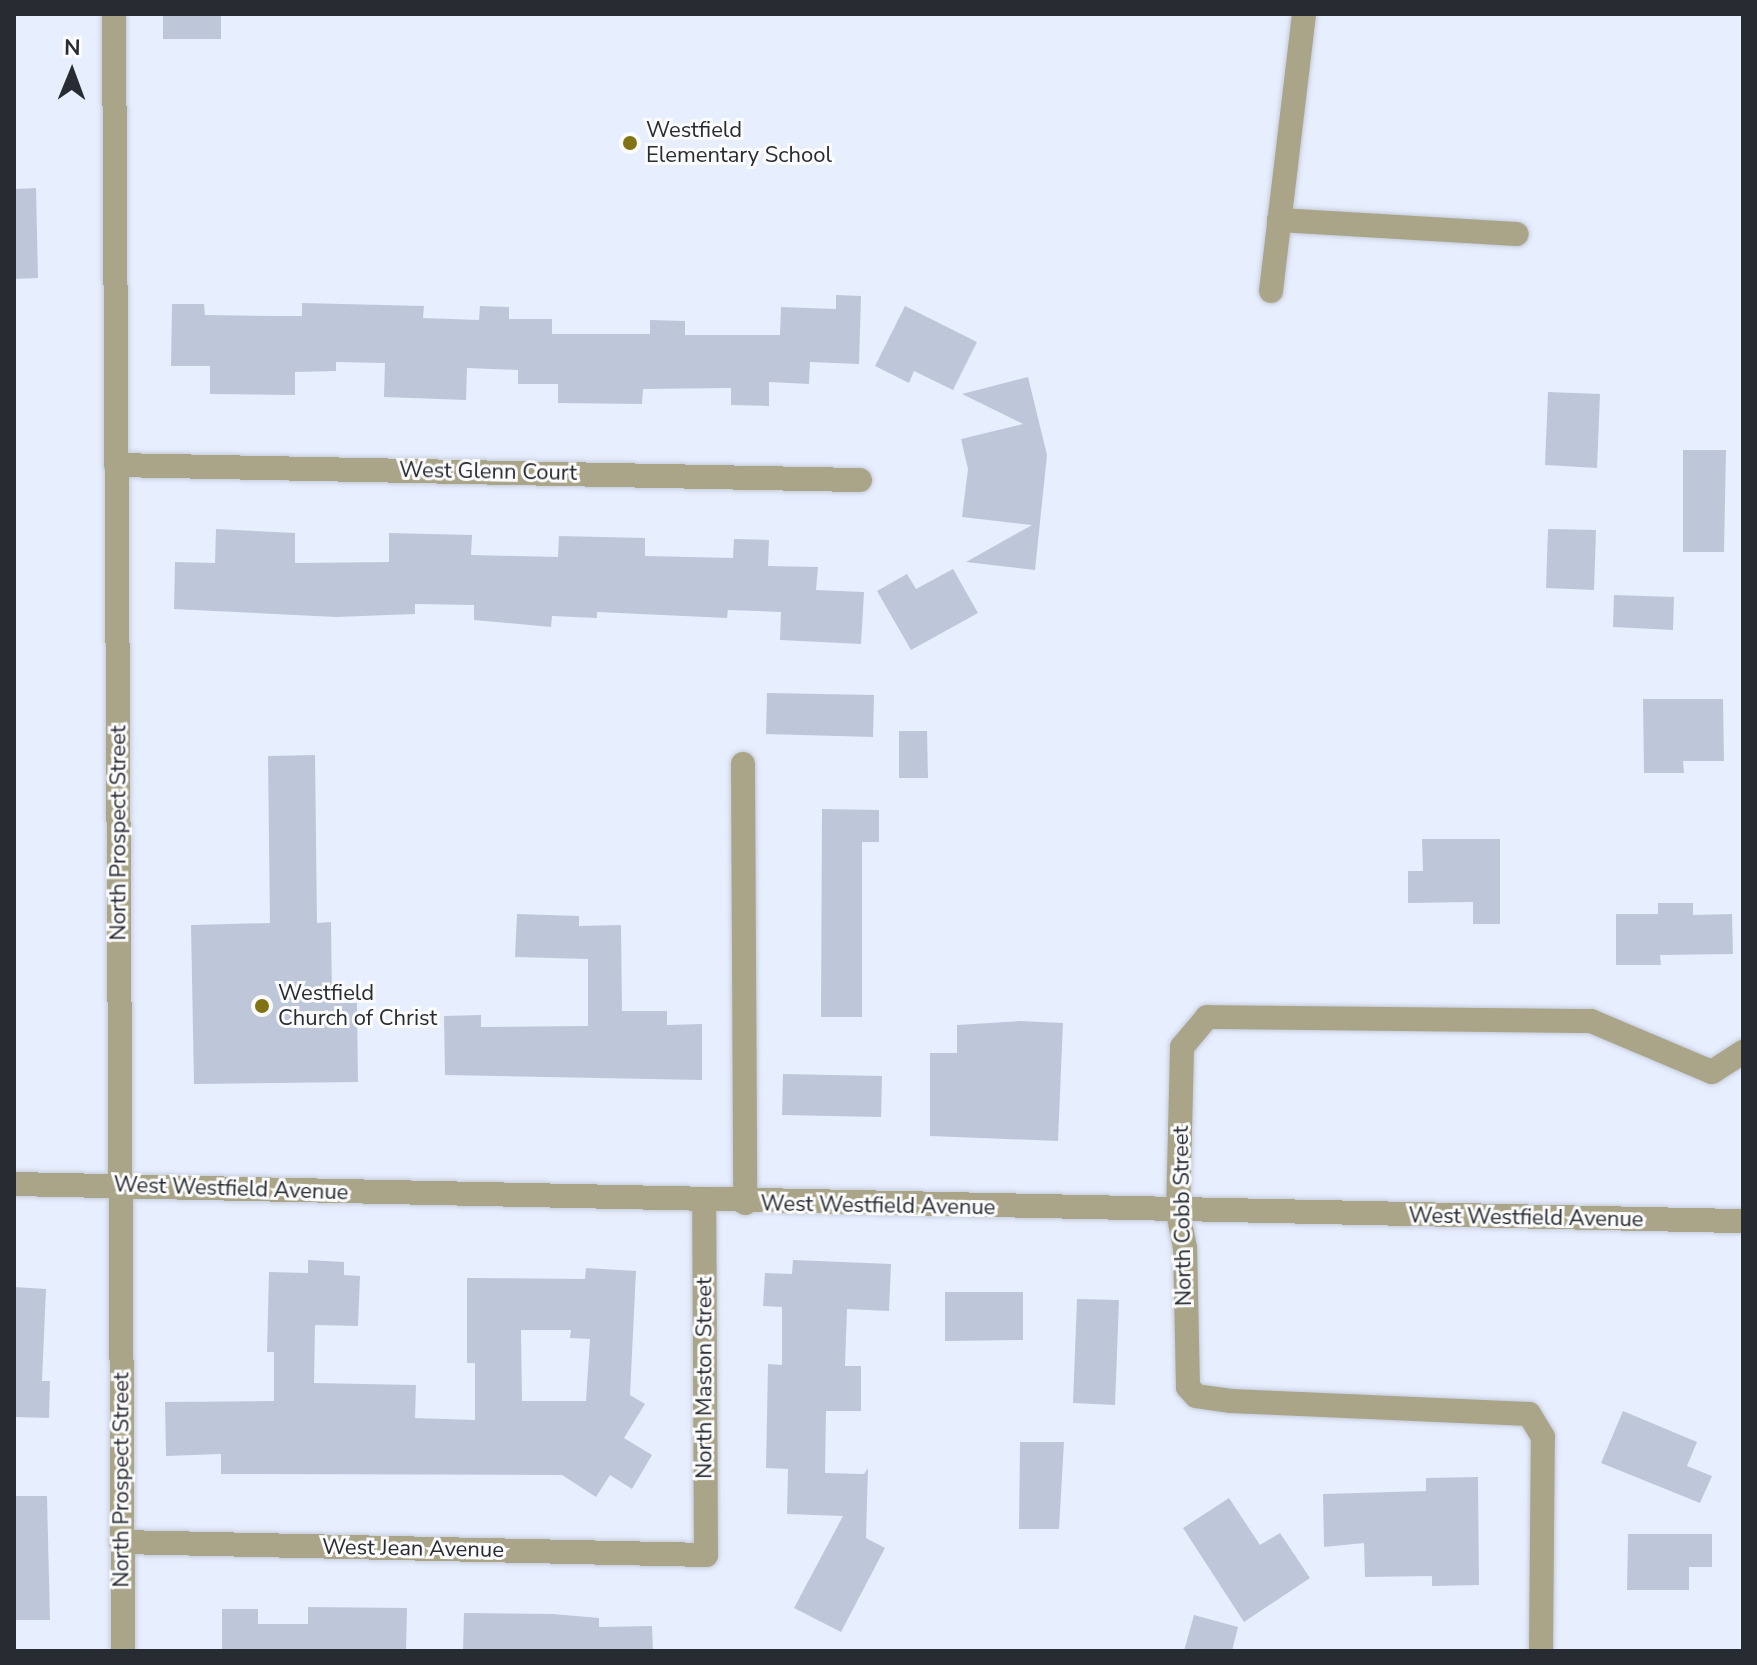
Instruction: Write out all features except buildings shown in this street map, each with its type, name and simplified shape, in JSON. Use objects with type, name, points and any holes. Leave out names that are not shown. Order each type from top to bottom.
[{"type":"street","name":"North Prospect Street","points":[[114,14],[123,1651]]},
{"type":"street","points":[[1271,291],[1304,14]]},
{"type":"street","points":[[1279,220],[1517,234]]},
{"type":"street","name":"West Glenn Court","points":[[116,465],[860,480]]},
{"type":"street","points":[[743,764],[745,1203]]},
{"type":"street","name":"North Cobb Street","points":[[1541,1651],[1538,1423],[1501,1408],[1196,1396],[1188,1387],[1185,1365],[1185,1248],[1178,1213],[1182,1047],[1207,1017],[1591,1021],[1712,1072],[1743,1052]]},
{"type":"street","name":"West Westfield Avenue","points":[[14,1184],[1178,1213],[1743,1221]]},
{"type":"street","name":"North Maston Street","points":[[704,1201],[706,1555]]},
{"type":"street","name":"West Jean Avenue","points":[[121,1542],[706,1555]]},
{"type":"place","name":"Westfield Elementary School","points":[[630,143]]},
{"type":"place","name":"Westfield Church of Christ","points":[[262,1006]]}]
